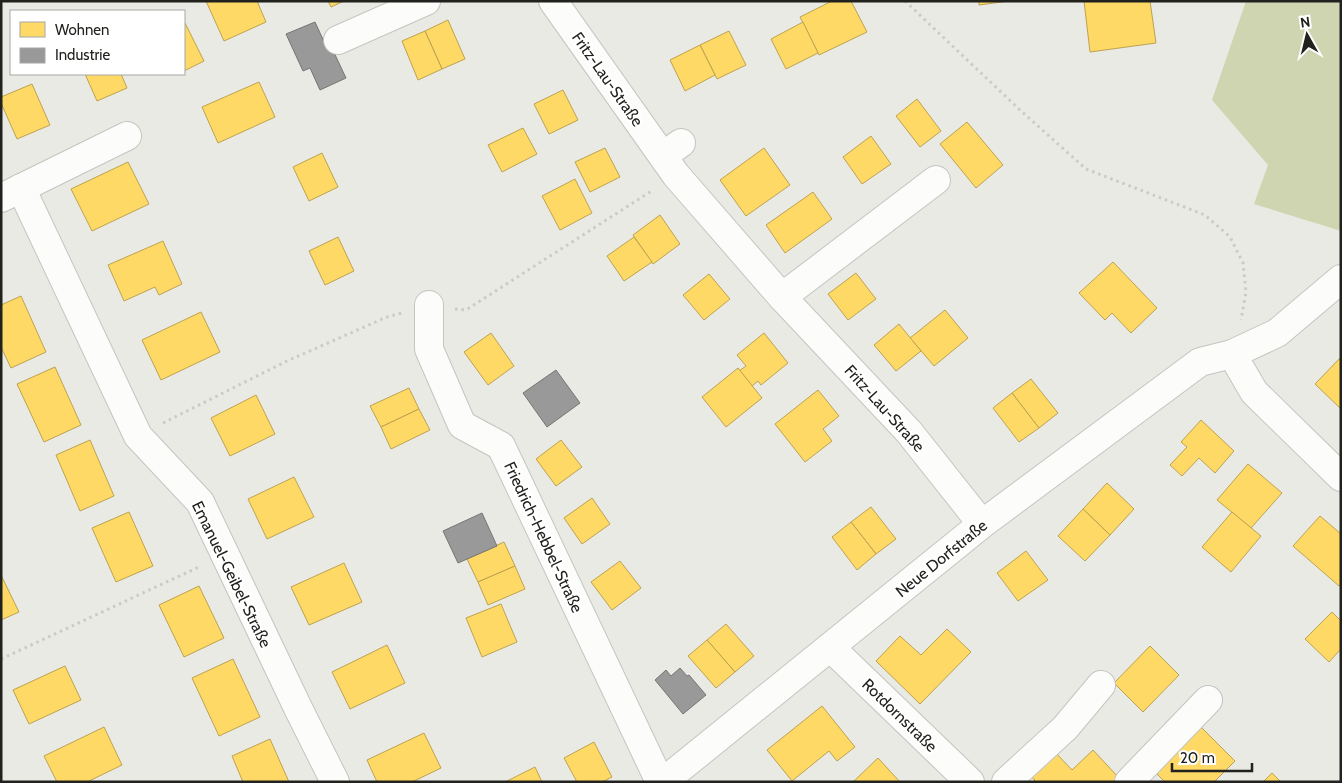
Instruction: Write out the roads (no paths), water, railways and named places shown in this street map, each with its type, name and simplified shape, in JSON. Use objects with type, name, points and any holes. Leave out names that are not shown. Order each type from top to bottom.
[{"type":"street","points":[[338,40],[426,1]]},
{"type":"street","name":"Fritz-Lau-Straße","points":[[553,1],[672,149],[676,175],[782,297],[909,432],[982,524]]},
{"type":"street","name":"Emanuel-Geibel-Straße","points":[[127,136],[11,193],[138,436],[200,502],[224,556],[334,782]]},
{"type":"street","points":[[782,297],[936,180]]},
{"type":"street","name":"Neue Dorfstraße","points":[[662,782],[982,524],[1200,362],[1232,354],[1276,333],[1341,279]]},
{"type":"street","name":"Friedrich-Hebbel-Straße","points":[[429,306],[429,348],[462,425],[501,446],[662,782]]},
{"type":"street","points":[[1232,354],[1254,392],[1341,476]]},
{"type":"street","name":"Rotdornstraße","points":[[830,647],[969,781]]},
{"type":"street","points":[[1006,782],[1065,728],[1101,685]]},
{"type":"street","points":[[1129,782],[1208,700]]}]
